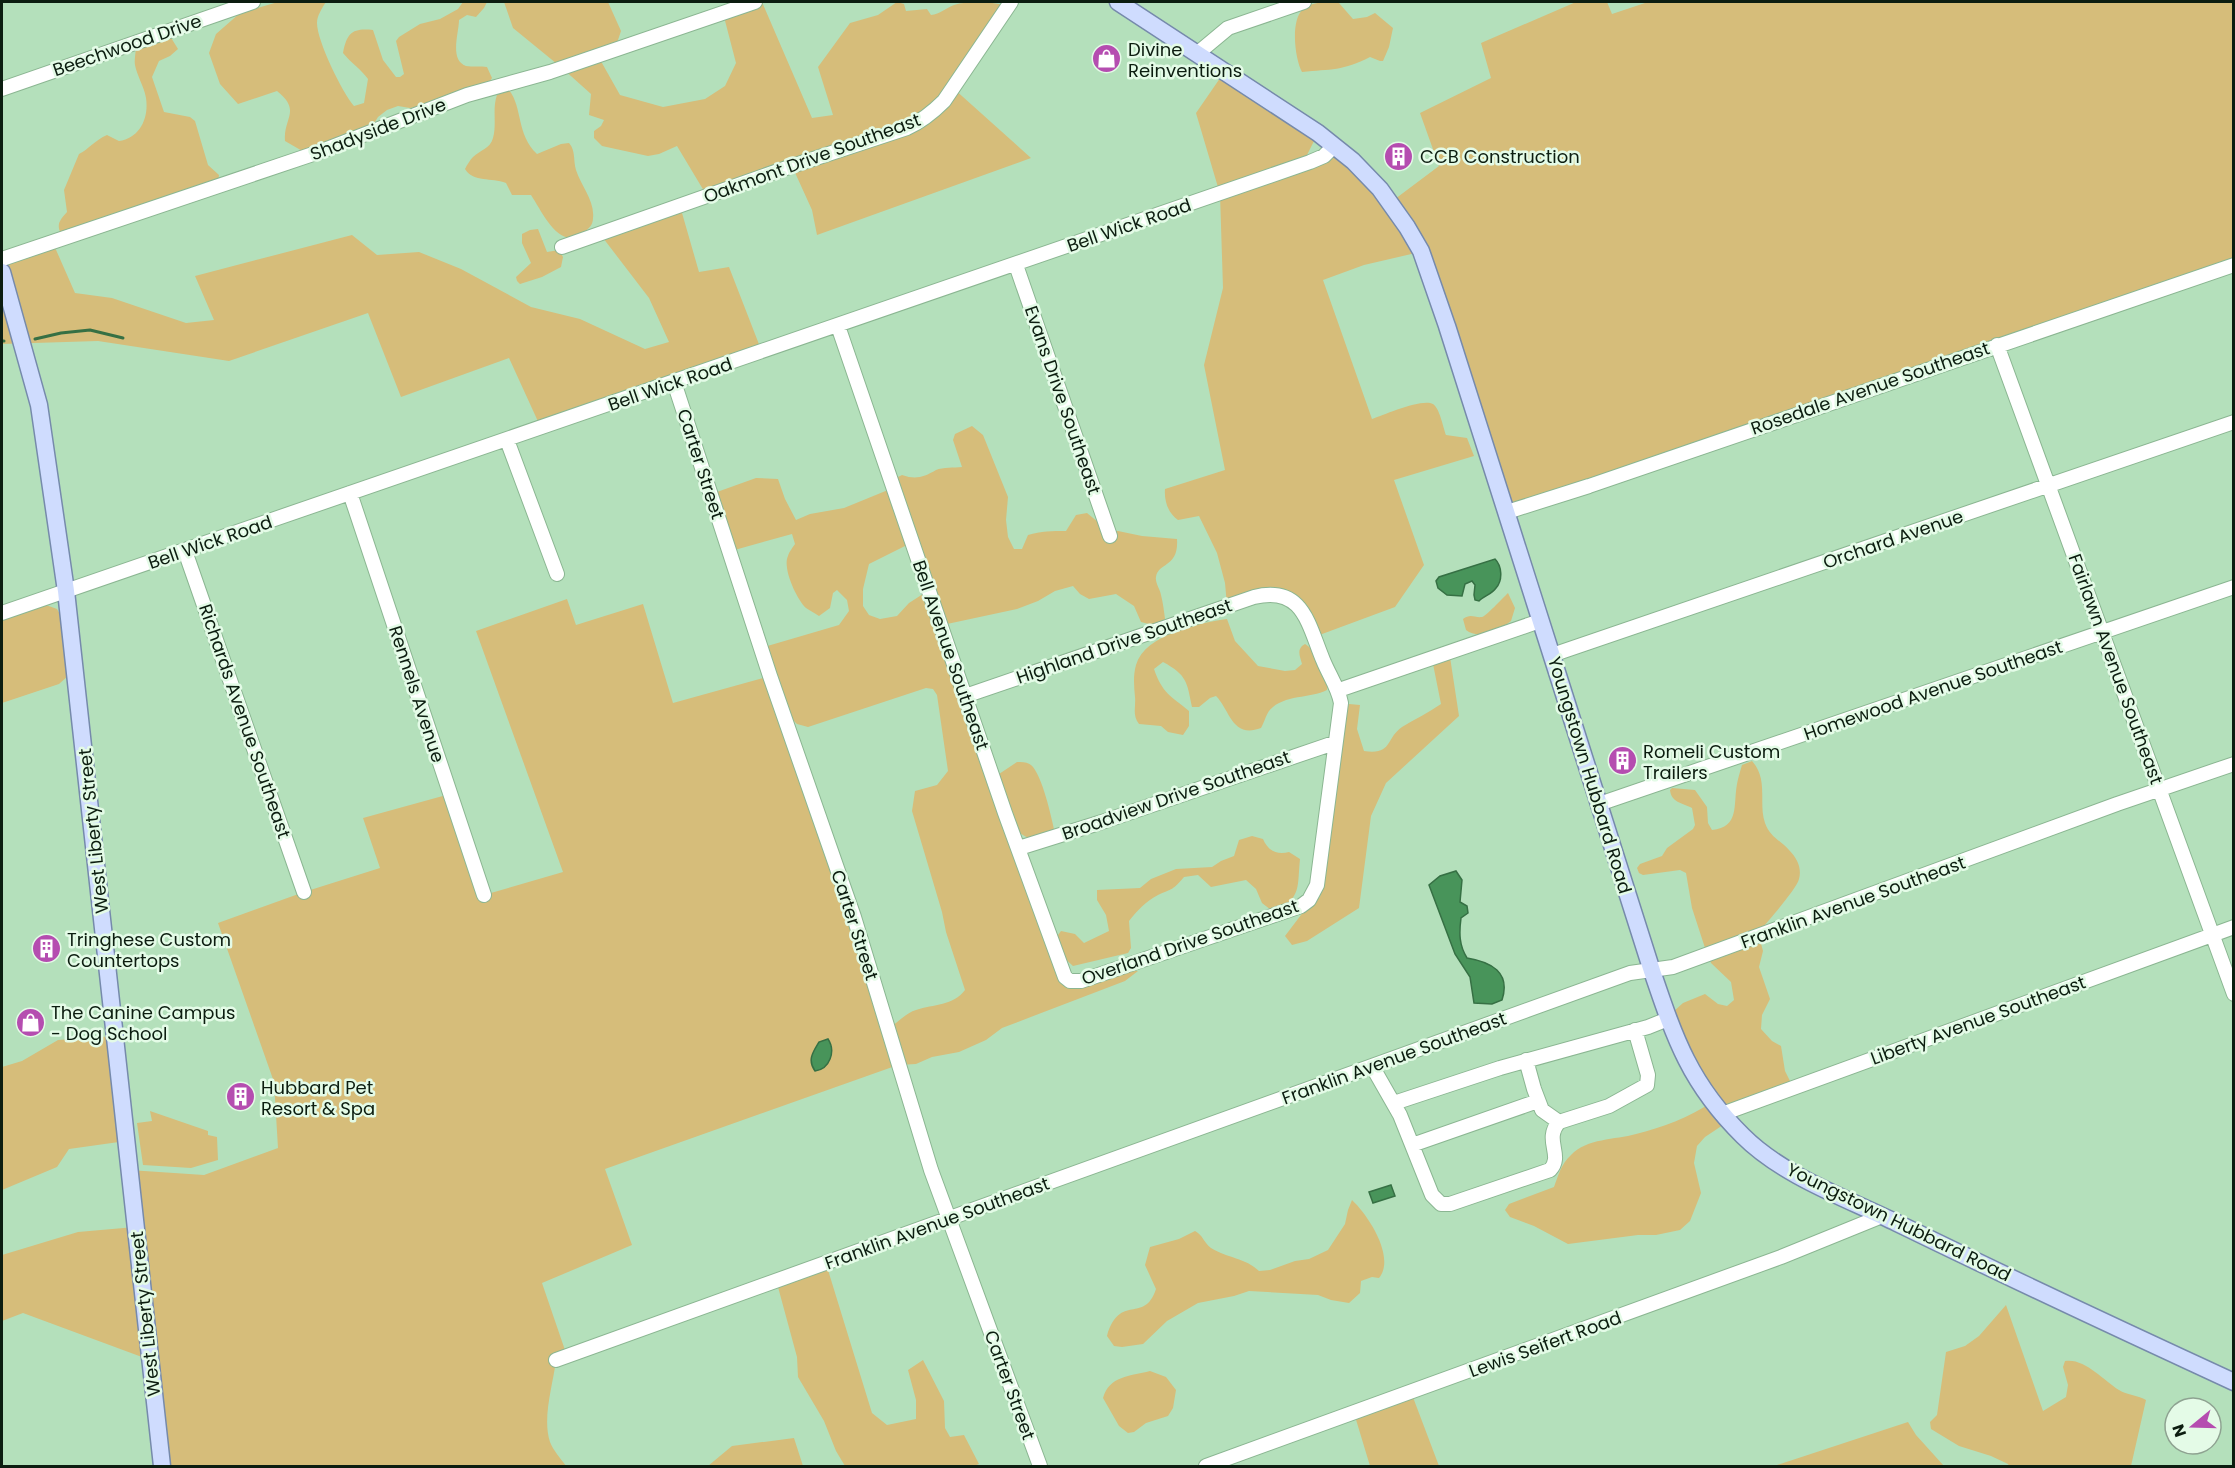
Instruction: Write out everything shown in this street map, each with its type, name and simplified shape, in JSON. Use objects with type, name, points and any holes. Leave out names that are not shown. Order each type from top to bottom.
[{"type":"main road","name":"Youngstown Hubbard Road","points":[[1119,2],[1318,133],[1353,161],[1380,189],[1407,227],[1420,251],[1440,303],[1668,1019],[1686,1062],[1722,1114],[1744,1137],[1769,1157],[1803,1178],[2234,1382]]},
{"type":"main road","name":"West Liberty Street","points":[[2,272],[39,405],[66,591],[162,1467]]},
{"type":"street","name":"Beechwood Drive","points":[[2,89],[253,2]]},
{"type":"street","name":"Shadyside Drive","points":[[2,259],[319,152],[467,95],[550,72],[755,2]]},
{"type":"street","name":"Oakmont Drive Southeast","points":[[562,247],[919,122],[931,115],[944,101],[1011,2]]},
{"type":"street","points":[[1198,53],[1228,28],[1304,2]]},
{"type":"street","name":"Bell Wick Road","points":[[2,613],[1310,162],[1324,156],[1334,146]]},
{"type":"street","name":"Evans Drive Southeast","points":[[1016,265],[1110,536]]},
{"type":"street","name":"Rosedale Avenue Southeast","points":[[1507,512],[2234,265]]},
{"type":"street","name":"Bell Avenue Southeast","points":[[838,326],[1062,973],[1070,981]]},
{"type":"street","name":"Fairlawn Avenue Southeast","points":[[1997,345],[2234,994]]},
{"type":"street","name":"Carter Street","points":[[674,382],[770,676],[854,917],[913,1117],[1040,1467]]},
{"type":"street","name":"Orchard Avenue","points":[[1552,655],[2234,422]]},
{"type":"street","points":[[507,440],[557,574]]},
{"type":"street","name":"Rennels Avenue","points":[[350,493],[484,895]]},
{"type":"street","name":"Richards Avenue Southeast","points":[[185,551],[304,892]]},
{"type":"street","name":"Homewood Avenue Southeast","points":[[1599,804],[2234,587]]},
{"type":"street","name":"Highland Drive Southeast","points":[[965,696],[1266,594],[1284,596],[1293,600],[1303,612],[1327,670],[1339,690]]},
{"type":"street","points":[[1334,743],[1341,703],[1339,690],[1540,621]]},
{"type":"street","name":"Broadview Drive Southeast","points":[[1018,848],[1102,822],[1334,743]]},
{"type":"street","name":"Overland Drive Southeast","points":[[1070,981],[1081,981],[1301,906],[1309,900],[1317,885],[1334,743]]},
{"type":"street","name":"Franklin Avenue Southeast","points":[[555,1360],[1630,973],[1673,967],[2234,764]]},
{"type":"street","name":"Liberty Avenue Southeast","points":[[1722,1114],[2234,927]]},
{"type":"street","points":[[1394,1103],[1526,1060],[1668,1019]]},
{"type":"street","points":[[1372,1066],[1394,1103],[1432,1195],[1441,1204],[1450,1204],[1550,1170],[1556,1161],[1552,1135],[1559,1122],[1609,1106],[1647,1085],[1648,1075],[1635,1030]]},
{"type":"street","points":[[1526,1060],[1542,1110],[1559,1122]]},
{"type":"street","points":[[1412,1145],[1538,1101]]},
{"type":"street","name":"Lewis Seifert Road","points":[[1206,1467],[1762,1264],[1829,1239],[1882,1215]]},
{"type":"shaded area","points":[[278,2],[326,2],[318,18],[318,31],[331,66],[354,106],[364,103],[368,79],[343,53],[352,33],[360,30],[373,30],[383,60],[396,77],[400,77],[404,74],[396,41],[399,37],[420,24],[440,19],[458,9],[463,2],[487,2],[476,17],[467,15],[459,20],[456,46],[458,58],[466,66],[487,67],[492,78],[488,84],[434,103],[410,108],[398,106],[387,110],[378,117],[370,130],[304,152],[285,141],[290,110],[284,98],[277,91],[238,104],[220,84],[209,53],[216,34],[240,13]]},
{"type":"shaded area","points":[[504,2],[608,2],[621,31],[617,43],[598,56],[620,95],[663,107],[705,99],[725,86],[736,63],[723,13],[755,2],[762,2],[812,118],[833,115],[818,67],[850,23],[878,15],[897,2],[904,4],[906,11],[927,9],[931,15],[954,5],[968,2],[1008,6],[953,88],[1031,158],[817,235],[812,210],[792,166],[707,196],[677,146],[648,156],[602,146],[594,138],[594,131],[601,126],[604,120],[589,115],[591,94],[513,28]]},
{"type":"shaded area","points":[[1325,2],[1339,3],[1353,19],[1375,13],[1393,28],[1383,61],[1370,57],[1344,67],[1302,72],[1296,50],[1296,22],[1305,7]]},
{"type":"shaded area","points":[[1576,2],[1607,2],[1612,14],[1648,2],[2233,2],[2233,265],[1507,512],[1420,252],[1364,265],[1323,280],[1372,419],[1412,405],[1433,404],[1446,435],[1467,438],[1474,456],[1394,480],[1424,565],[1395,607],[1314,637],[1288,597],[1227,605],[1225,583],[1217,553],[1199,516],[1178,520],[1169,510],[1165,493],[1165,489],[1225,470],[1204,365],[1223,288],[1220,194],[1196,113],[1225,71],[1318,133],[1307,155],[1285,164],[1329,152],[1391,202],[1439,166],[1420,113],[1491,78],[1481,43]]},
{"type":"shaded area","points":[[170,36],[178,49],[159,61],[152,77],[164,112],[190,117],[195,121],[208,165],[219,175],[218,182],[86,223],[77,229],[61,234],[60,222],[67,212],[64,190],[79,154],[107,135],[119,141],[132,136],[142,126],[147,105],[135,65],[136,46]]},
{"type":"shaded area","points":[[509,90],[526,138],[537,154],[561,144],[569,143],[571,146],[578,176],[590,200],[593,212],[593,221],[583,233],[574,237],[559,234],[546,220],[531,195],[512,195],[506,183],[478,178],[465,169],[473,157],[492,142],[497,95]]},
{"type":"shaded area","points":[[680,206],[699,272],[729,267],[762,352],[541,428],[509,358],[401,397],[368,313],[229,361],[98,341],[2,344],[2,259],[53,243],[75,293],[112,298],[186,323],[214,320],[195,276],[352,235],[377,255],[419,252],[461,269],[531,307],[580,319],[645,349],[669,342],[649,298],[600,234]]},
{"type":"shaded area","points":[[538,229],[547,252],[559,250],[563,257],[561,267],[542,277],[520,284],[516,277],[531,263],[522,243],[522,234]]},
{"type":"shaded area","points":[[972,426],[983,435],[1008,497],[1006,520],[1008,537],[1014,549],[1022,549],[1028,535],[1066,531],[1076,515],[1087,513],[1098,522],[1104,533],[1118,531],[1177,539],[1175,555],[1160,569],[1156,577],[1165,619],[1154,624],[1141,622],[1134,606],[1116,594],[1089,599],[1073,586],[1055,591],[1017,609],[947,624],[894,479],[902,475],[920,477],[939,469],[962,467],[953,440],[955,434]]},
{"type":"shaded area","points":[[756,478],[778,479],[796,520],[810,514],[844,508],[888,490],[907,545],[869,564],[863,589],[863,606],[869,615],[880,619],[897,616],[909,603],[923,594],[1060,983],[1068,986],[1086,986],[1131,970],[1138,971],[1125,981],[1002,1028],[986,1040],[959,1052],[932,1057],[916,1064],[898,1065],[605,1169],[632,1245],[542,1283],[567,1356],[556,1360],[547,1423],[550,1442],[566,1466],[162,1466],[150,1360],[23,1313],[2,1321],[2,1255],[78,1232],[135,1227],[129,1170],[204,1175],[278,1148],[274,1082],[218,923],[380,868],[363,818],[450,794],[484,895],[563,872],[476,631],[567,599],[576,625],[643,604],[673,703],[770,676],[888,1029],[912,1011],[949,1002],[965,990],[912,811],[915,791],[937,785],[948,771],[937,695],[933,689],[926,688],[808,727],[797,724],[788,715],[764,647],[839,625],[849,611],[847,600],[837,590],[833,593],[830,608],[819,616],[802,604],[791,583],[787,568],[789,554],[795,544],[792,534],[731,551],[716,501],[717,492]]},
{"type":"shaded area","points":[[1495,559],[1500,569],[1500,581],[1494,590],[1479,601],[1475,600],[1475,585],[1472,581],[1465,584],[1462,596],[1447,595],[1438,588],[1436,581],[1439,577]]},
{"type":"shaded area","points":[[1508,593],[1515,608],[1511,621],[1501,628],[1483,634],[1466,630],[1463,619],[1470,616],[1484,616]]},
{"type":"shaded area","points":[[46,605],[57,609],[62,618],[68,676],[59,684],[2,703],[2,620]]},
{"type":"shaded area","points":[[1227,619],[1235,641],[1258,666],[1285,671],[1295,670],[1302,664],[1300,650],[1305,644],[1314,652],[1321,664],[1327,690],[1282,702],[1269,711],[1261,728],[1244,730],[1233,721],[1216,696],[1199,707],[1192,707],[1185,680],[1177,671],[1163,662],[1154,669],[1157,677],[1168,693],[1189,711],[1189,726],[1183,735],[1168,732],[1161,726],[1139,724],[1135,714],[1134,677],[1141,654],[1150,645],[1175,632]]},
{"type":"shaded area","points":[[1450,657],[1459,716],[1386,783],[1371,816],[1359,908],[1307,941],[1292,945],[1285,936],[1307,907],[1320,897],[1328,827],[1337,789],[1343,720],[1349,704],[1360,705],[1357,729],[1364,751],[1380,751],[1388,745],[1402,727],[1441,704],[1433,664]]},
{"type":"shaded area","points":[[1752,761],[1762,784],[1763,815],[1767,828],[1794,856],[1800,871],[1794,889],[1763,927],[1759,936],[1763,951],[1759,967],[1770,999],[1762,1015],[1761,1029],[1772,1041],[1781,1046],[1785,1071],[1793,1087],[1723,1114],[1729,1121],[1705,1137],[1697,1146],[1694,1163],[1701,1193],[1690,1221],[1680,1230],[1656,1235],[1638,1235],[1568,1244],[1534,1226],[1510,1217],[1505,1210],[1509,1204],[1554,1187],[1565,1162],[1585,1145],[1655,1129],[1685,1117],[1712,1102],[1673,1012],[1683,1003],[1705,994],[1718,1004],[1727,1006],[1734,1000],[1731,982],[1711,963],[1706,951],[1692,908],[1686,873],[1680,870],[1643,875],[1637,868],[1640,864],[1662,856],[1667,848],[1693,829],[1695,825],[1692,808],[1672,797],[1670,790],[1672,788],[1695,790],[1707,807],[1708,823],[1712,830],[1721,828],[1731,820],[1733,814],[1742,765]]},
{"type":"shaded area","points":[[1017,762],[1031,765],[1039,777],[1055,834],[1028,838],[1018,832],[996,776]]},
{"type":"shaded area","points":[[1252,836],[1263,839],[1267,847],[1273,851],[1289,852],[1300,859],[1298,884],[1294,896],[1275,913],[1262,903],[1256,889],[1246,880],[1211,887],[1198,875],[1184,877],[1172,889],[1146,903],[1129,921],[1131,948],[1128,953],[1073,966],[1061,955],[1055,939],[1061,931],[1075,934],[1084,943],[1109,931],[1106,915],[1097,900],[1097,890],[1140,888],[1151,879],[1176,869],[1212,867],[1234,856],[1239,840]]},
{"type":"shaded area","points":[[1456,871],[1462,880],[1460,902],[1467,906],[1468,913],[1461,918],[1460,923],[1460,939],[1464,953],[1467,958],[1484,962],[1497,970],[1504,982],[1502,1000],[1492,1004],[1474,1003],[1470,977],[1455,954],[1429,885],[1440,876]]},
{"type":"shaded area","points":[[115,1036],[126,1141],[69,1149],[57,1167],[2,1190],[2,1067],[22,1061],[58,1040]]},
{"type":"shaded area","points":[[828,1039],[831,1049],[830,1059],[824,1067],[815,1071],[811,1063],[813,1053],[819,1042]]},
{"type":"shaded area","points":[[150,1111],[208,1131],[208,1135],[217,1137],[218,1160],[191,1168],[143,1165],[137,1123],[152,1121]]},
{"type":"shaded area","points":[[1391,1185],[1395,1196],[1373,1203],[1369,1192]]},
{"type":"shaded area","points":[[1352,1200],[1378,1237],[1384,1259],[1379,1278],[1372,1277],[1361,1281],[1360,1293],[1349,1303],[1318,1295],[1249,1291],[1198,1303],[1167,1321],[1143,1344],[1114,1346],[1107,1336],[1118,1315],[1139,1308],[1151,1300],[1156,1289],[1145,1265],[1150,1247],[1179,1239],[1195,1231],[1217,1251],[1248,1263],[1259,1271],[1270,1270],[1295,1261],[1309,1259],[1328,1250],[1345,1224]]},
{"type":"shaded area","points":[[828,1270],[872,1413],[887,1425],[916,1419],[916,1400],[908,1370],[923,1360],[944,1401],[945,1428],[950,1437],[964,1435],[979,1464],[974,1466],[845,1466],[836,1451],[824,1421],[798,1377],[797,1357],[778,1287]]},
{"type":"shaded area","points":[[2006,1305],[2043,1411],[2066,1397],[2068,1385],[2063,1367],[2065,1361],[2087,1366],[2119,1390],[2146,1400],[2131,1466],[2009,1466],[1991,1456],[1959,1446],[1931,1429],[1930,1422],[1937,1415],[1946,1352],[1965,1346],[1979,1336]]},
{"type":"shaded area","points":[[1150,1371],[1166,1377],[1176,1390],[1173,1408],[1168,1416],[1146,1423],[1134,1432],[1128,1433],[1119,1426],[1103,1398],[1115,1381]]},
{"type":"shaded area","points":[[1411,1392],[1439,1466],[1370,1466],[1354,1413]]},
{"type":"shaded area","points":[[1908,1422],[1916,1435],[1944,1466],[1774,1466]]},
{"type":"shaded area","points":[[794,1438],[803,1466],[708,1466],[732,1446]]},
{"type":"waterway","points":[[35,339],[90,330],[123,338]]},
{"type":"place","name":"Divine Reinventions","points":[[1107,59]]},
{"type":"place","name":"CCB Construction","points":[[1399,156]]},
{"type":"place","name":"Romeli Custom Trailers","points":[[1622,761]]},
{"type":"place","name":"Tringhese Custom Countertops","points":[[46,949]]},
{"type":"place","name":"The Canine Campus - Dog School","points":[[30,1022]]},
{"type":"place","name":"Hubbard Pet Resort & Spa","points":[[240,1097]]}]
